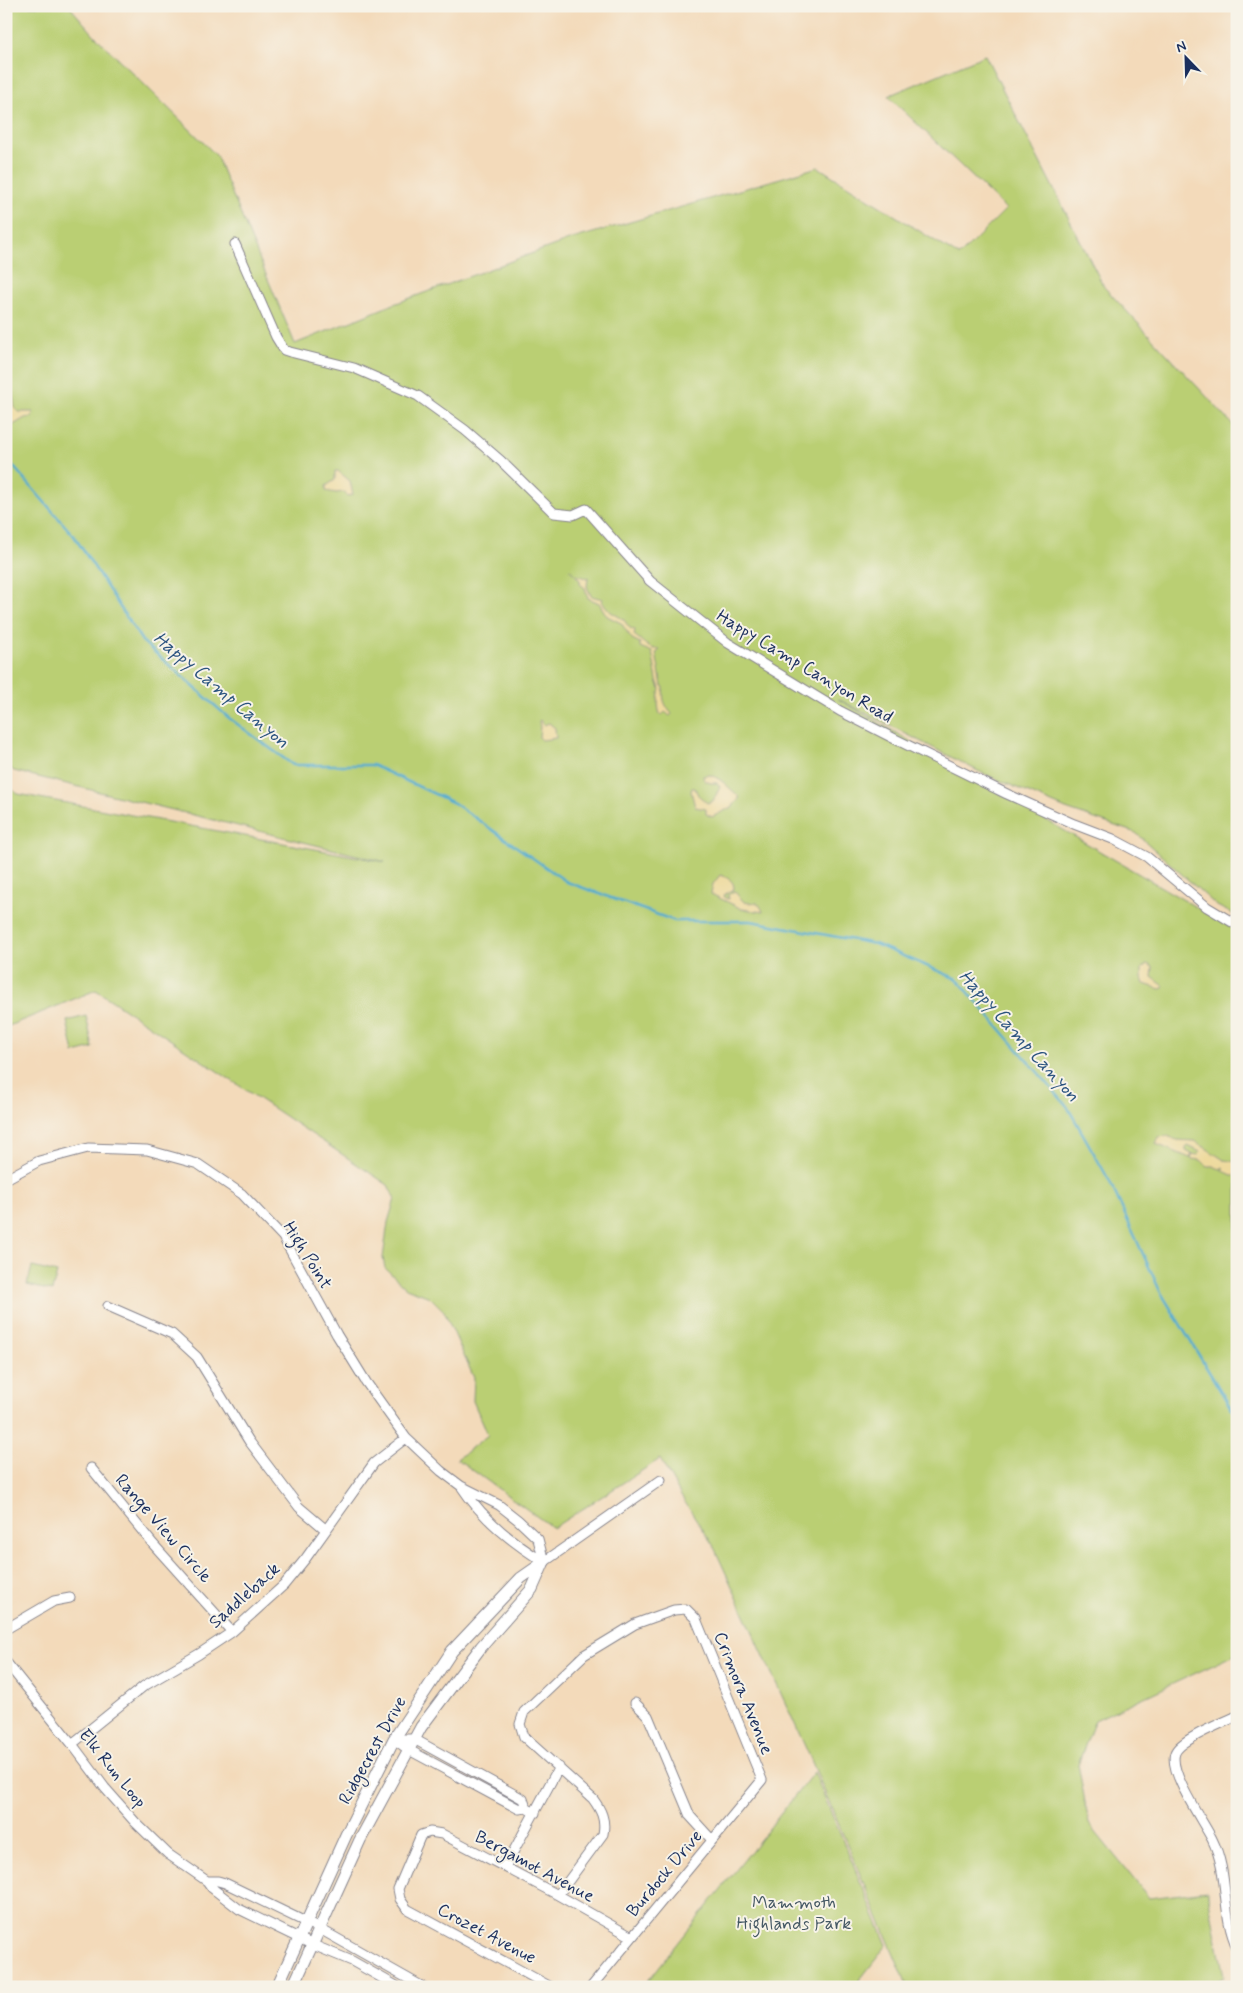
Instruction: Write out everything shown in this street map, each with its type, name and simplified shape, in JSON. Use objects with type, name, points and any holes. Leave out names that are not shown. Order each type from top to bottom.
[{"type":"street","name":"Happy Camp Canyon Road","points":[[236,244],[276,337],[284,350],[348,366],[418,396],[465,430],[501,461],[554,513],[573,515],[586,509],[650,581],[728,643],[840,711],[1007,794],[1113,839],[1147,857],[1207,907],[1237,925]]},
{"type":"street","name":"High Point","points":[[6,1179],[39,1161],[88,1148],[146,1150],[198,1164],[242,1194],[283,1237],[337,1335],[366,1382],[406,1438],[441,1472],[460,1486],[495,1527],[510,1537],[521,1548],[544,1562]]},
{"type":"street","points":[[108,1306],[172,1334],[197,1357],[250,1441],[299,1507],[325,1530]]},
{"type":"street","name":"Saddleback","points":[[72,1744],[144,1686],[232,1632],[284,1584],[306,1558],[374,1463],[406,1438]]},
{"type":"street","name":"Range View Circle","points":[[91,1468],[153,1544],[232,1632]]},
{"type":"street","name":"Ridgecrest Drive","points":[[277,1987],[346,1835],[394,1739],[452,1651],[520,1578],[661,1480]]},
{"type":"street","name":"High Point","points":[[460,1486],[499,1504],[538,1539],[544,1562]]},
{"type":"street","points":[[482,1513],[481,1509],[490,1501]]},
{"type":"street","name":"Ridgecrest Drive","points":[[293,1987],[360,1840],[421,1726],[482,1647],[532,1589],[544,1562]]},
{"type":"street","points":[[6,1629],[54,1601],[70,1598]]},
{"type":"street","name":"Crimora Avenue","points":[[559,1767],[527,1740],[520,1730],[524,1712],[584,1655],[635,1624],[674,1610],[686,1609],[696,1619],[762,1780]]},
{"type":"street","name":"Elk Run Loop","points":[[6,1662],[105,1788],[135,1822],[168,1854],[207,1881],[212,1888],[239,1909],[313,1945],[352,1961],[398,1987]]},
{"type":"street","points":[[635,1703],[648,1716],[690,1816],[712,1840]]},
{"type":"street","points":[[1237,1716],[1185,1742],[1175,1752],[1174,1765],[1180,1782],[1212,1839],[1218,1854],[1224,1872],[1229,1924],[1237,1947]]},
{"type":"street","points":[[394,1739],[414,1739],[523,1799],[531,1811]]},
{"type":"street","points":[[394,1739],[409,1750],[519,1809],[531,1811]]},
{"type":"street","points":[[505,1868],[531,1811],[559,1767],[593,1799],[600,1809],[605,1824],[603,1834],[558,1895]]},
{"type":"street","name":"Burdock Drive","points":[[590,1987],[762,1780]]},
{"type":"street","name":"Bergamot Avenue","points":[[407,1909],[400,1899],[398,1889],[422,1835],[430,1832],[442,1834],[558,1895],[632,1937]]},
{"type":"street","name":"Elk Run Loop","points":[[207,1881],[225,1883],[308,1922],[424,1987]]},
{"type":"street","name":"Crozet Avenue","points":[[407,1909],[551,1987]]},
{"type":"street","points":[[1231,1987],[1237,1981]]},
{"type":"green space","points":[[6,6],[69,6],[97,38],[216,155],[295,344],[394,304],[569,240],[818,167],[959,256],[1006,209],[888,96],[985,55],[1104,287],[1237,429],[1237,916],[1217,906],[1136,833],[1066,809],[980,772],[838,699],[1237,931],[1237,1654],[1095,1720],[1078,1764],[1089,1824],[1149,1898],[1207,1891],[1224,1976],[1207,1987],[908,1987],[809,1755],[713,1545],[681,1496],[660,1459],[553,1528],[457,1459],[488,1435],[473,1401],[474,1378],[444,1311],[430,1297],[406,1288],[385,1268],[383,1258],[388,1222],[395,1199],[388,1185],[96,990],[6,1027],[6,785],[18,794],[385,862],[14,771],[6,765]]},
{"type":"green space","points":[[86,1016],[93,1048],[74,1053],[67,1021]]},
{"type":"green space","points":[[32,1267],[57,1273],[52,1291],[27,1285]]},
{"type":"green space","name":"Mammoth Highlands Park","points":[[814,1772],[887,1945],[854,1987],[643,1987]]},
{"type":"sand","points":[[8,362],[15,409],[19,412],[33,412],[32,417],[25,418],[10,427],[6,424],[6,363]]},
{"type":"sand","points":[[335,471],[338,471],[350,481],[353,495],[347,496],[345,492],[326,491],[326,486],[335,480]]},
{"type":"sand","points":[[569,569],[576,575],[588,577],[587,587],[591,596],[603,599],[602,602],[611,612],[623,619],[630,628],[635,630],[634,635],[649,647],[659,649],[656,653],[662,686],[664,687],[664,701],[672,714],[670,716],[665,712],[662,715],[659,711],[660,689],[652,652],[640,647],[640,643],[632,639],[621,623],[607,616],[599,603],[588,598],[585,588],[580,584],[580,580]]},
{"type":"sand","points":[[540,720],[544,725],[549,723],[555,728],[556,738],[542,740],[539,737]]},
{"type":"sand","points":[[710,775],[722,781],[739,796],[739,799],[732,807],[712,817],[706,814],[706,809],[695,807],[691,791],[692,788],[695,788],[698,795],[707,803],[713,801],[720,787],[717,783],[710,783],[704,780],[703,776]]},
{"type":"sand","points":[[720,875],[730,880],[734,886],[734,889],[724,895],[725,898],[729,899],[728,895],[734,891],[744,902],[757,903],[763,912],[742,909],[711,894],[713,884]]},
{"type":"sand","points":[[1147,964],[1153,967],[1152,977],[1164,986],[1163,988],[1160,989],[1144,984],[1142,968]]},
{"type":"sand","points":[[1168,1136],[1176,1140],[1195,1141],[1224,1160],[1237,1162],[1237,1175],[1221,1170],[1224,1170],[1223,1167],[1220,1169],[1207,1166],[1201,1160],[1191,1159],[1192,1154],[1190,1158],[1156,1144],[1159,1137]],"holes":[[[1188,1146],[1200,1152],[1199,1155],[1186,1151]]]},
{"type":"waterway","name":"Happy Camp Canyon","points":[[6,458],[74,536],[142,641],[229,718],[293,765],[372,765],[454,803],[567,882],[675,921],[751,921],[875,944],[957,979],[1067,1106],[1109,1180],[1160,1291],[1237,1418]]}]
